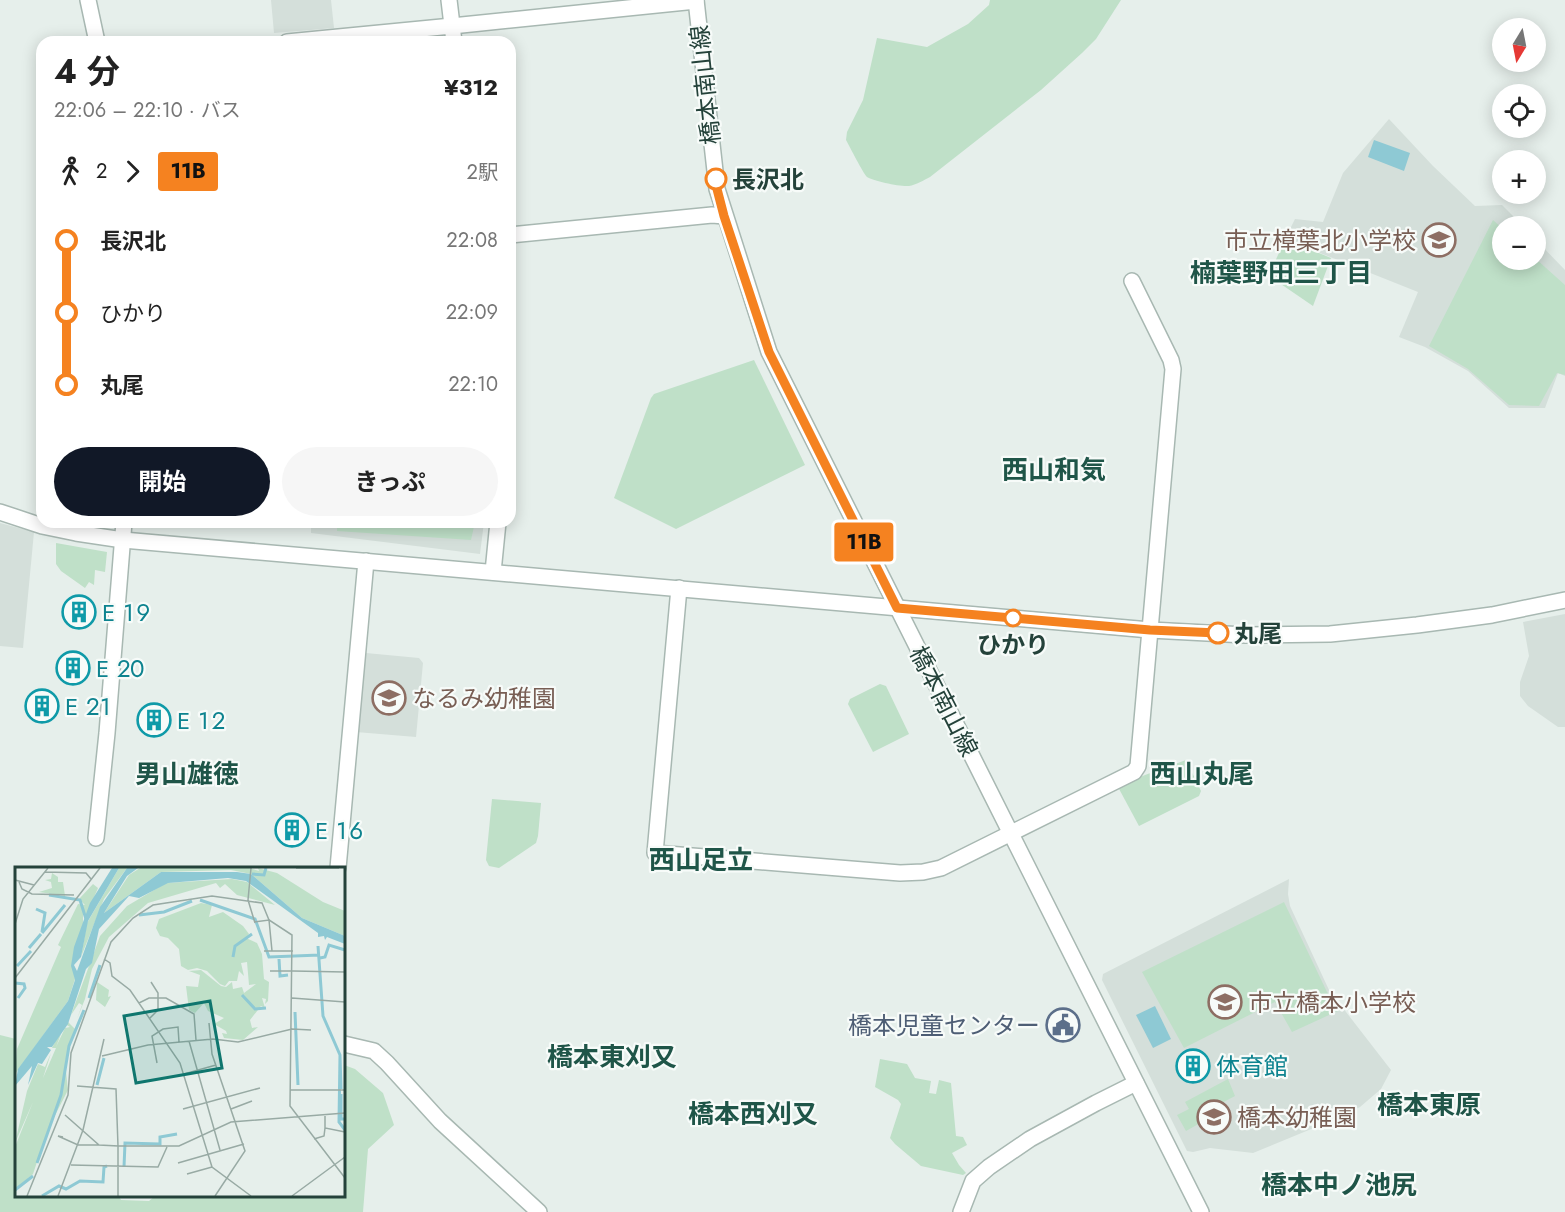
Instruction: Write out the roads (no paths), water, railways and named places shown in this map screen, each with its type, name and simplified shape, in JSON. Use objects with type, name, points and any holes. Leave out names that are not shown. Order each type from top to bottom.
[{"type":"street","points":[[88,0],[96,36]]},
{"type":"street","points":[[449,0],[453,34]]},
{"type":"street","points":[[412,36],[453,34],[696,0]]},
{"type":"street","name":"橋本南山線","points":[[696,0],[717,189],[769,352],[1201,1212]]},
{"type":"street","points":[[516,234],[712,215],[724,216]]},
{"type":"street","points":[[679,588],[655,852],[900,873],[923,872],[941,868],[1134,772],[1138,766],[1173,369],[1171,360],[1132,281]]},
{"type":"street","points":[[0,512],[36,524]]},
{"type":"street","points":[[52,528],[123,540],[1150,630],[1245,635],[1330,634],[1418,625],[1492,615],[1565,600]]},
{"type":"street","points":[[96,838],[124,528]]},
{"type":"street","points":[[493,572],[497,528]]},
{"type":"street","points":[[338,867],[366,561]]},
{"type":"street","points":[[345,1044],[374,1052],[381,1057],[440,1121],[539,1212]]},
{"type":"street","points":[[961,1212],[973,1181],[989,1167],[1030,1139],[1136,1083]]},
{"type":"water","points":[[1374,140],[1410,153],[1404,171],[1368,157]]},
{"type":"water","points":[[1155,1006],[1171,1039],[1153,1048],[1136,1015]]},
{"type":"place","name":"長沢北","points":[[716,179]]},
{"type":"place","name":"市立樟葉北小学校","points":[[1439,240]]},
{"type":"place","name":"E １９","points":[[79,612]]},
{"type":"place","name":"ひかり","points":[[1013,618]]},
{"type":"place","name":"丸尾","points":[[1218,633]]},
{"type":"place","name":"E ２０","points":[[73,668]]},
{"type":"place","name":"なるみ幼稚園","points":[[389,698]]},
{"type":"place","name":"E ２１","points":[[42,706]]},
{"type":"place","name":"E １２","points":[[154,720]]},
{"type":"place","name":"E １６","points":[[292,830]]},
{"type":"place","name":"市立橋本小学校","points":[[1225,1002]]},
{"type":"place","name":"橋本児童センター","points":[[1063,1025]]},
{"type":"place","name":"体育館","points":[[1193,1066]]},
{"type":"place","name":"橋本幼稚園","points":[[1214,1117]]},
{"type":"district","name":"楠葉野田三丁目","points":[[1281,273]]},
{"type":"district","name":"西山和気","points":[[1054,470]]},
{"type":"district","name":"男山雄徳","points":[[187,774]]},
{"type":"district","name":"西山丸尾","points":[[1202,774]]},
{"type":"district","name":"西山足立","points":[[701,860]]},
{"type":"district","name":"橋本東刈又","points":[[612,1057]]},
{"type":"district","name":"橋本東原","points":[[1429,1105]]},
{"type":"district","name":"橋本西刈又","points":[[753,1114]]},
{"type":"district","name":"橋本中ノ池尻","points":[[1339,1185]]}]
